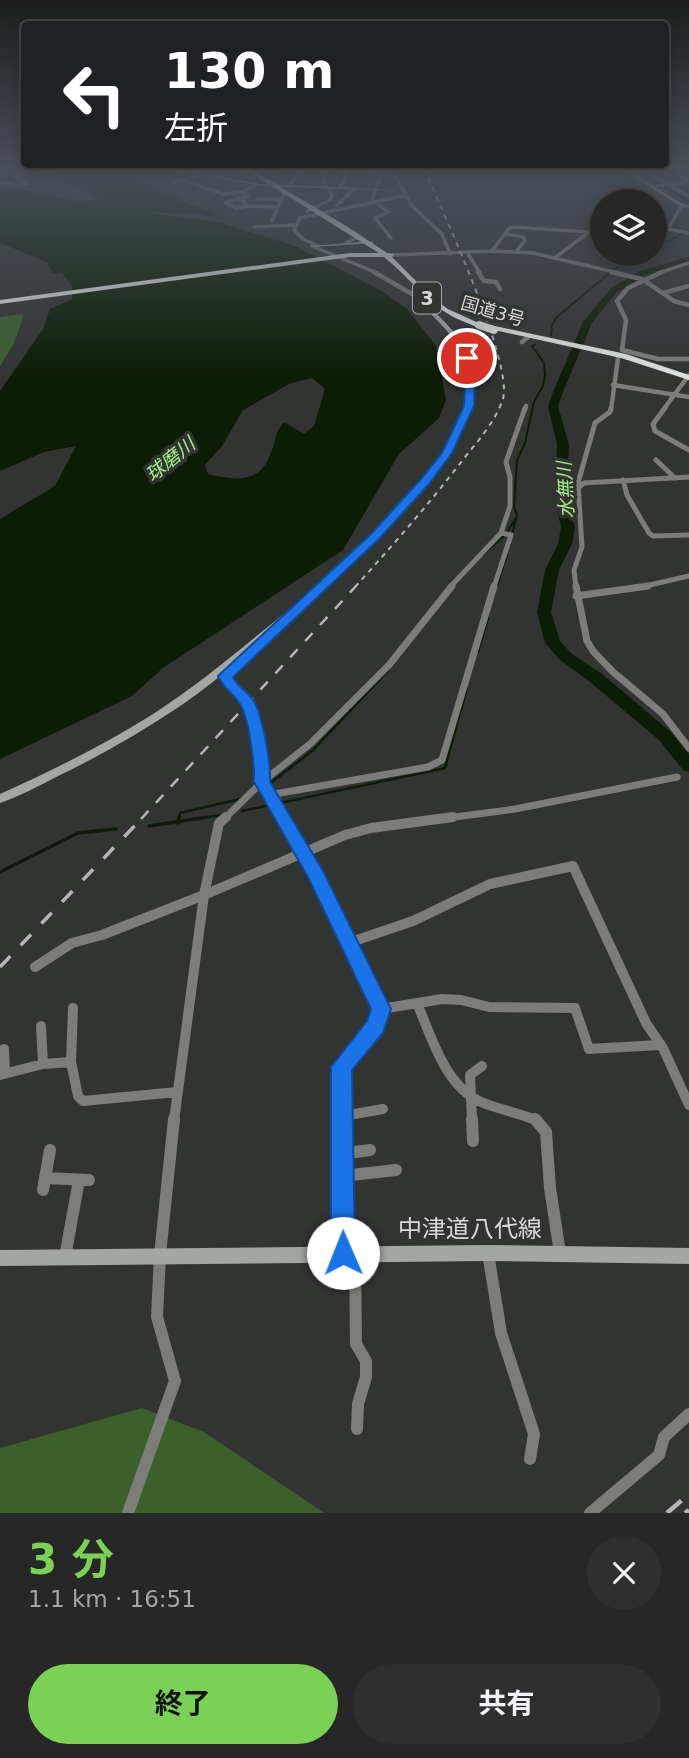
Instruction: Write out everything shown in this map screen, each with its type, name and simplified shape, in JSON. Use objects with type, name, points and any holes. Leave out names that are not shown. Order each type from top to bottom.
[{"type":"highway","name":"国道3号","points":[[366,240],[388,255],[440,304],[478,324]]},
{"type":"highway","points":[[0,302],[345,256],[367,251],[369,246],[366,240]]},
{"type":"highway","name":"国道3号","points":[[388,255],[426,301],[446,313],[478,324],[617,357],[688,378]]},
{"type":"highway","points":[[345,256],[388,255]]},
{"type":"highway","points":[[345,256],[380,258],[402,272]]},
{"type":"highway","name":"国道3号","points":[[494,328],[525,340],[565,345]]},
{"type":"street","points":[[0,799],[74,765],[175,705],[292,612],[347,563],[405,506],[447,453],[466,414],[471,385],[467,358],[454,337],[426,301],[345,256],[303,239]]},
{"type":"street","points":[[443,239],[450,254]]},
{"type":"street","points":[[492,251],[501,239]]},
{"type":"street","points":[[516,252],[524,239]]},
{"type":"street","points":[[556,257],[583,239]]},
{"type":"street","points":[[314,245],[366,240]]},
{"type":"street","points":[[388,255],[492,251],[556,257],[643,279],[674,302],[689,305]]},
{"type":"street","points":[[468,254],[484,281],[496,282],[500,289]]},
{"type":"street","points":[[345,256],[370,270]]},
{"type":"street","points":[[689,267],[679,267],[643,279],[619,296],[619,308],[626,320],[622,349],[658,359],[689,359]]},
{"type":"street","points":[[663,293],[689,286]]},
{"type":"street","points":[[677,290],[689,293]]},
{"type":"street","points":[[617,357],[610,412],[595,423],[578,488],[582,547],[574,570],[576,596],[587,641],[593,651],[612,671],[663,713],[689,748]]},
{"type":"street","points":[[688,378],[653,427],[655,431],[689,450]]},
{"type":"street","points":[[613,385],[689,397]]},
{"type":"street","points":[[128,1513],[175,1381],[158,1317],[160,1255],[177,1092],[204,895],[219,823],[253,794],[262,782],[304,750],[389,665],[460,575],[502,533],[510,506],[510,477],[506,462],[526,406]]},
{"type":"street","points":[[656,460],[675,478]]},
{"type":"street","points":[[578,488],[584,483],[688,478]]},
{"type":"street","points":[[622,480],[627,495],[649,533],[653,536],[689,535]]},
{"type":"street","points":[[269,795],[428,767],[442,760],[476,640],[511,535],[502,533]]},
{"type":"street","points":[[576,596],[630,590],[689,576]]},
{"type":"street","points":[[292,612],[226,676],[230,686],[248,704],[263,766],[262,782],[317,876],[381,1009],[376,1027],[341,1067],[342,1176],[356,1344],[366,1361],[366,1377],[358,1404],[357,1429]]},
{"type":"street","points":[[35,967],[72,943],[102,935],[204,895],[345,835],[371,828],[515,809],[677,776]]},
{"type":"street","points":[[351,942],[413,921],[490,884],[573,866],[646,1023],[660,1045],[689,1105]]},
{"type":"street","points":[[381,1009],[442,999],[461,1000],[489,1007],[575,1008],[589,1049],[660,1045]]},
{"type":"street","points":[[418,1003],[437,1051],[460,1087],[479,1101],[538,1120],[547,1132],[550,1188],[560,1253]]},
{"type":"street","points":[[73,1008],[71,1062],[78,1096],[83,1101],[177,1092]]},
{"type":"street","points":[[41,1026],[43,1064]]},
{"type":"street","points":[[4,1049],[2,1074],[43,1064],[71,1062]]},
{"type":"street","points":[[472,1141],[470,1075],[482,1066]]},
{"type":"street","points":[[343,1116],[383,1109]]},
{"type":"street","points":[[50,1150],[44,1184],[84,1180],[65,1257]]},
{"type":"street","points":[[341,1154],[370,1150]]},
{"type":"street","points":[[342,1176],[396,1170]]},
{"type":"street","points":[[488,1253],[501,1333],[534,1434],[530,1459]]},
{"type":"street","name":"中津道八代線","points":[[0,1258],[488,1253],[689,1256]]},
{"type":"street","points":[[590,1513],[659,1455],[664,1437],[689,1414]]},
{"type":"green space","points":[[24,315],[14,343],[0,366],[0,317]]},
{"type":"green space","points":[[142,1408],[204,1432],[324,1513],[0,1513],[0,1448]]},
{"type":"water","name":"球磨川","points":[[0,239],[272,239],[295,246],[384,292],[408,310],[436,346],[446,400],[439,418],[399,454],[343,550],[163,668],[132,696],[0,759],[0,519],[55,486],[76,446],[44,452],[0,471],[0,391],[43,329],[50,309],[72,299],[72,286],[62,273],[53,274],[47,262],[0,243]],"holes":[[[312,378],[325,389],[314,426],[304,434],[284,422],[266,463],[253,475],[228,478],[208,474],[205,465],[222,446],[243,410],[291,383]]]},
{"type":"waterway","points":[[667,242],[673,239]]},
{"type":"waterway","name":"水無川","points":[[689,259],[643,273],[614,290],[588,322],[558,392],[553,406],[563,445],[562,468],[568,497],[564,514],[568,527],[565,544],[552,570],[544,612],[553,643],[566,657],[596,678],[665,736],[689,766]]},
{"type":"waterway","points":[[551,336],[552,325],[557,317],[620,266]]},
{"type":"waterway","points":[[512,534],[517,516],[514,506],[517,460],[525,443],[534,402],[543,386],[545,375],[544,363],[532,346],[535,345]]},
{"type":"waterway","points":[[483,555],[506,534],[516,518]]},
{"type":"waterway","points":[[497,587],[507,554]]},
{"type":"waterway","points":[[478,652],[488,618]]},
{"type":"waterway","points":[[272,782],[312,751],[388,671]]},
{"type":"waterway","points":[[242,811],[445,768],[467,688]]},
{"type":"waterway","points":[[179,819],[180,813],[240,799]]},
{"type":"waterway","points":[[196,819],[222,815]]},
{"type":"waterway","points":[[178,822],[179,817]]},
{"type":"waterway","points":[[178,822],[208,817]]},
{"type":"waterway","points":[[149,826],[178,822]]},
{"type":"waterway","points":[[0,872],[78,833],[116,829]]},
{"type":"railway","points":[[355,587],[476,444],[492,422],[503,399],[503,380],[497,353],[455,239]]},
{"type":"railway","points":[[141,819],[356,586]]},
{"type":"railway","points":[[0,967],[143,817]]},
{"type":"railway","points":[[667,1513],[689,1494]]},
{"type":"railway","points":[[685,1513],[689,1510]]},
{"type":"route","points":[[343,1253],[341,1067],[376,1027],[381,1009],[317,876],[262,782],[263,766],[248,704],[226,681],[226,676],[405,506],[447,453],[469,406],[471,370],[467,358]]}]
